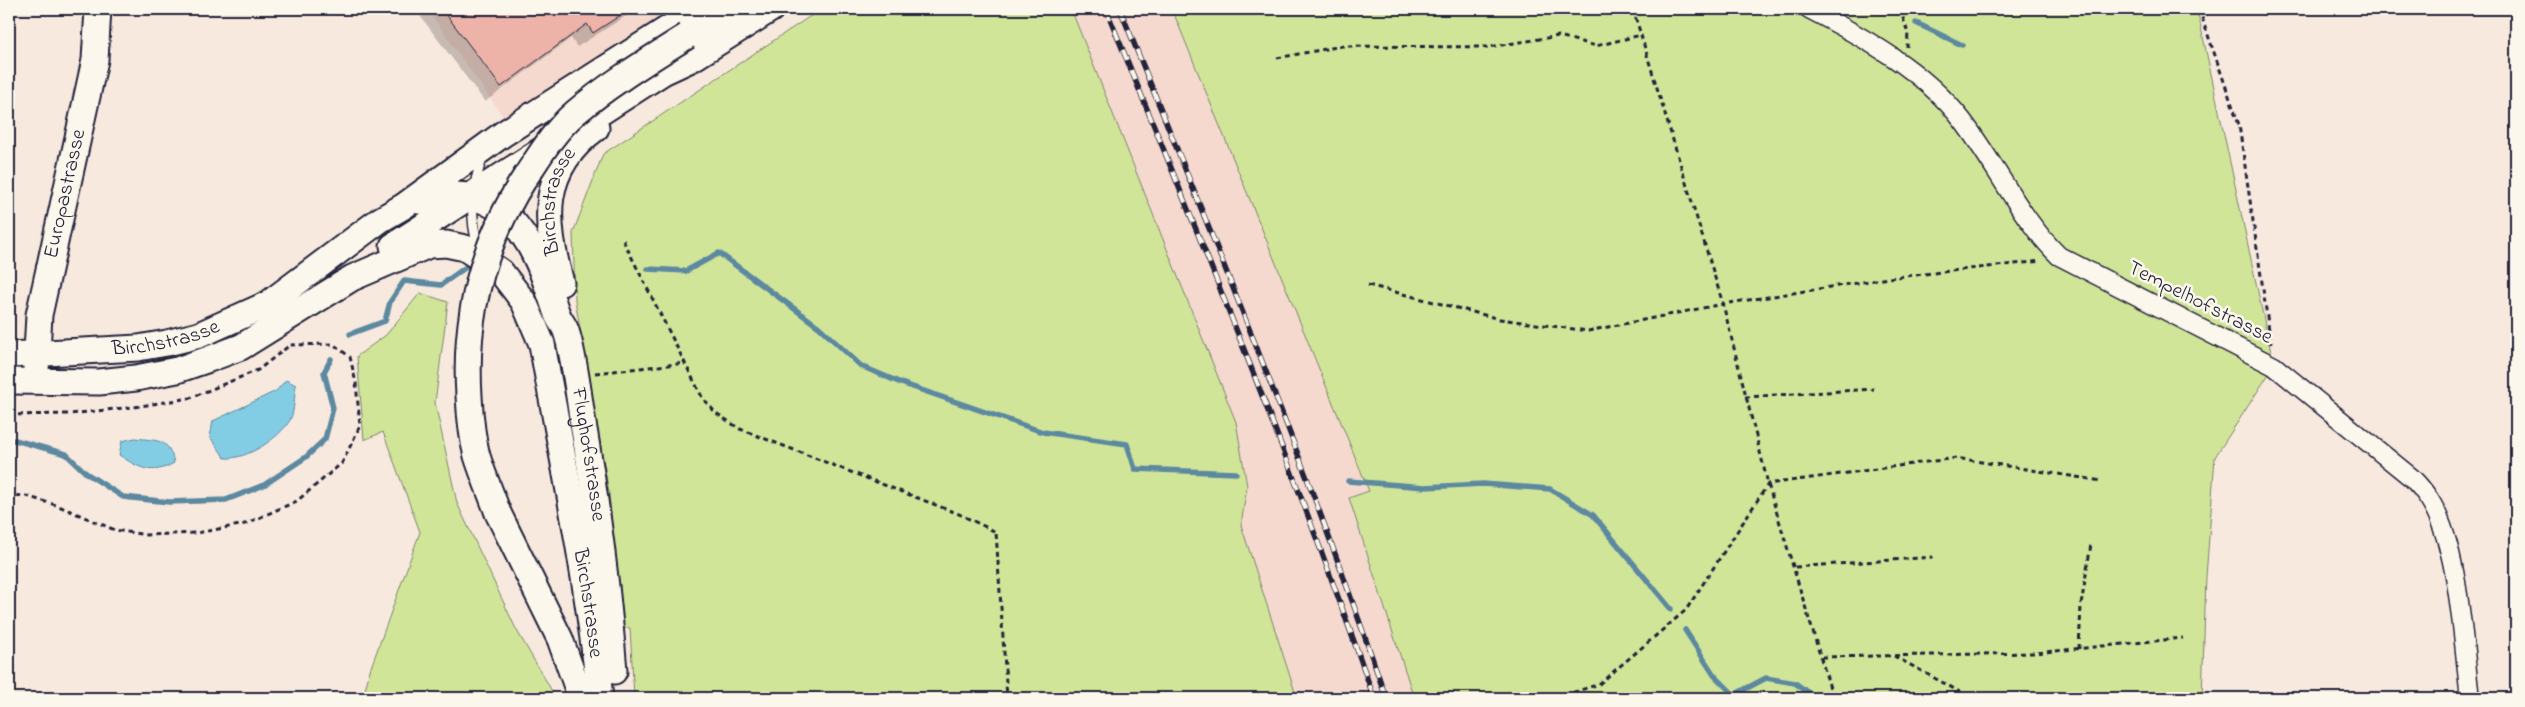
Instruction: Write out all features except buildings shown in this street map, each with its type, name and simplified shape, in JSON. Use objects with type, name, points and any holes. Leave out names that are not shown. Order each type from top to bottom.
[{"type":"main road","name":"Europastrasse","points":[[36,380],[36,354],[40,315],[95,60],[98,9]]},
{"type":"main road","name":"Birchstrasse","points":[[9,355],[138,348],[167,343],[199,335],[268,304],[380,220],[404,206],[486,146],[698,9]]},
{"type":"main road","name":"Birchstrasse","points":[[352,278],[367,262],[663,72],[730,9]]},
{"type":"main road","name":"Birchstrasse","points":[[581,698],[560,639],[498,513],[477,455],[470,417],[468,382],[469,328],[477,281],[493,236],[516,191],[544,149],[573,114],[622,78],[771,9]]},
{"type":"main road","name":"Birchstrasse","points":[[566,331],[569,311],[552,251],[548,225],[549,203],[556,175],[565,160],[589,133],[667,80],[690,47]]},
{"type":"main road","name":"Birchstrasse","points":[[404,206],[445,194],[472,196],[497,208],[521,231],[542,271],[558,316],[566,331]]},
{"type":"main road","name":"Birchstrasse","points":[[9,381],[98,382],[136,378],[176,370],[241,347],[352,278],[429,245],[446,244],[465,248],[501,272],[524,302],[542,344],[578,532],[600,698]]},
{"type":"main road","name":"Flughofstrasse","points":[[566,331],[604,560],[616,698]]},
{"type":"street","name":"Tempelhofstrasse","points":[[1809,9],[1857,34],[1906,67],[1962,120],[2042,239],[2059,256],[2274,366],[2389,457],[2412,478],[2430,499],[2443,528],[2452,560],[2470,698]]},
{"type":"lane","points":[[481,258],[471,214],[472,196],[486,146]]},
{"type":"path","points":[[1633,9],[1723,304],[1768,484],[1833,698]]},
{"type":"path","points":[[1900,9],[1908,33],[1906,67]]},
{"type":"path","points":[[2200,9],[2239,125],[2274,366]]},
{"type":"path","points":[[1276,58],[1342,46],[1489,47],[1559,36],[1596,46],[1641,35]]},
{"type":"path","points":[[623,240],[703,398],[716,413],[740,429],[959,514],[996,532],[1007,698]]},
{"type":"path","points":[[1368,285],[1500,319],[1588,332],[1723,304],[1888,278],[2031,263],[2059,256]]},
{"type":"path","points":[[9,495],[26,496],[56,505],[115,530],[146,535],[197,533],[245,524],[297,501],[342,463],[360,426],[356,383],[350,357],[333,344],[290,345]]},
{"type":"path","points":[[574,375],[686,364]]},
{"type":"path","points":[[1745,397],[1874,389]]},
{"type":"path","points":[[1556,698],[1599,684],[1686,610],[1768,484],[1956,458],[2102,481]]},
{"type":"path","points":[[2079,649],[2081,605],[2091,544]]},
{"type":"path","points":[[1795,568],[1934,557]]},
{"type":"path","points":[[1822,657],[2035,653],[2183,638]]},
{"type":"path","points":[[1894,656],[1971,698]]},
{"type":"shaded area","points":[[427,9],[684,9],[507,122]]},
{"type":"shaded area","points":[[1071,9],[1172,9],[1370,491],[1349,498],[1414,698],[1297,698],[1241,525],[1247,486],[1236,422]]},
{"type":"green space","points":[[821,9],[1071,9],[1236,422],[1247,486],[1241,525],[1297,698],[634,698],[630,628],[621,628],[609,493],[575,300],[573,233],[603,154]]},
{"type":"green space","points":[[1172,9],[2197,9],[2274,366],[2215,457],[2206,577],[2202,698],[1414,698],[1349,498],[1369,491]]},
{"type":"green space","points":[[420,293],[448,302],[435,403],[457,503],[516,629],[556,698],[363,698],[370,670],[420,532],[383,432],[364,440],[357,356],[386,335]]},
{"type":"water","points":[[286,380],[296,385],[293,412],[285,427],[279,434],[252,452],[233,458],[225,458],[210,437],[213,421],[276,391]]},
{"type":"water","points":[[135,438],[161,442],[166,445],[174,463],[152,470],[139,467],[119,455],[122,441]]},
{"type":"waterway","points":[[1885,9],[1893,12]]},
{"type":"waterway","points":[[1916,23],[1962,45]]},
{"type":"waterway","points":[[648,269],[686,271],[719,253],[819,327],[861,366],[901,383],[1043,432],[1127,444],[1135,469],[1236,473]]},
{"type":"waterway","points":[[350,334],[385,321],[390,302],[404,281],[441,285],[466,267]]},
{"type":"waterway","points":[[9,441],[15,440],[66,454],[86,473],[123,497],[169,502],[226,500],[264,485],[306,457],[325,439],[333,408],[324,372],[331,359]]},
{"type":"waterway","points":[[1348,481],[1425,487],[1483,484],[1550,489],[1593,515],[1671,609]]},
{"type":"waterway","points":[[1685,630],[1714,675],[1734,695],[1766,678],[1795,683],[1816,698]]},
{"type":"railway","points":[[1106,9],[1211,266],[1278,438],[1374,698]]},
{"type":"railway","points":[[1120,9],[1292,438],[1386,698]]}]
